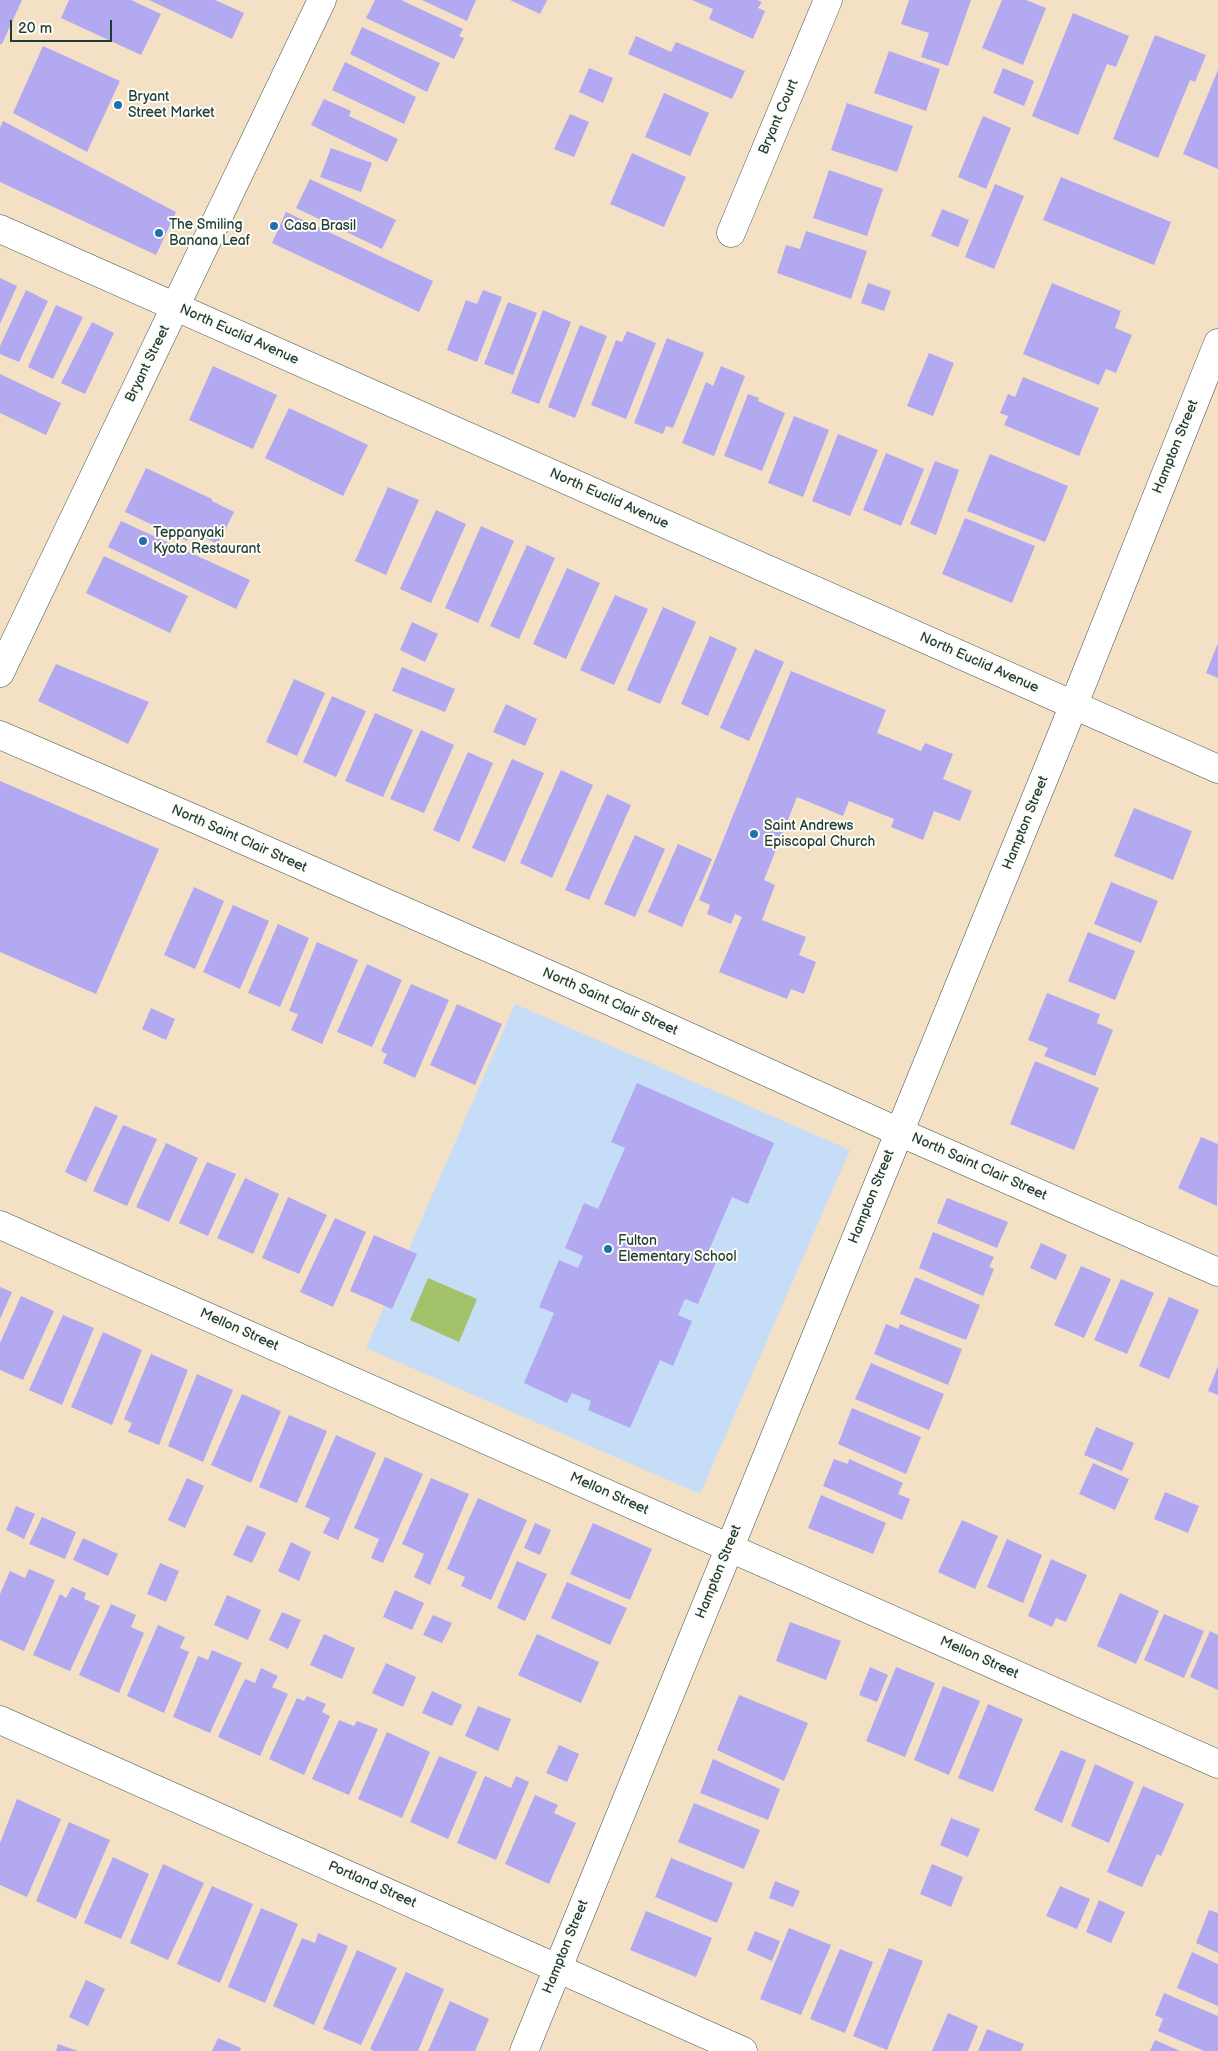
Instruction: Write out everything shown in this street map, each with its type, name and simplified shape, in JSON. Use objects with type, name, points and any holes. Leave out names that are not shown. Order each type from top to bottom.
[{"type":"street","name":"Bryant Street","points":[[0,673],[322,0]]},
{"type":"street","name":"Bryant Court","points":[[731,233],[828,0]]},
{"type":"street","name":"North Euclid Avenue","points":[[0,229],[1218,769]]},
{"type":"street","name":"Hampton Street","points":[[524,2051],[1073,705],[1218,343]]},
{"type":"street","name":"North Saint Clair Street","points":[[0,736],[202,822],[1218,1272]]},
{"type":"street","name":"Mellon Street","points":[[0,1225],[1218,1764]]},
{"type":"street","name":"Portland Street","points":[[0,1720],[743,2051]]},
{"type":"shaded area","name":"Fulton Elementary School","points":[[515,1004],[850,1150],[700,1494],[366,1348]]},
{"type":"green space","points":[[428,1278],[477,1299],[459,1342],[410,1320]]},
{"type":"building","points":[[0,0],[22,0],[2,44],[0,44]]},
{"type":"building","points":[[69,0],[131,0],[161,14],[141,55],[61,18]]},
{"type":"building","points":[[149,0],[215,0],[244,13],[232,39]]},
{"type":"building","points":[[375,0],[401,0],[463,29],[459,36],[464,38],[454,59],[366,18]]},
{"type":"building","points":[[422,0],[476,0],[467,21]]},
{"type":"building","points":[[510,0],[547,0],[540,14]]},
{"type":"building","points":[[692,0],[757,0],[762,2],[758,8],[765,11],[753,39],[709,19],[713,9]]},
{"type":"building","points":[[909,0],[971,0],[948,66],[921,57],[929,33],[901,24]]},
{"type":"building","points":[[1002,0],[1026,0],[1046,8],[1023,65],[982,48]]},
{"type":"building","points":[[1073,13],[1129,36],[1116,67],[1107,64],[1078,135],[1032,116]]},
{"type":"building","points":[[362,27],[440,63],[427,92],[350,54]]},
{"type":"building","points":[[1155,35],[1206,55],[1195,82],[1190,80],[1158,158],[1113,139]]},
{"type":"building","points":[[636,36],[671,52],[676,42],[745,71],[732,99],[628,54]]},
{"type":"building","points":[[43,46],[120,81],[87,152],[13,113]]},
{"type":"building","points":[[889,51],[940,69],[926,111],[874,93]]},
{"type":"building","points":[[345,62],[416,97],[404,124],[332,90]]},
{"type":"building","points":[[589,68],[613,78],[603,103],[579,92]]},
{"type":"building","points":[[1003,68],[1034,81],[1024,106],[993,93]]},
{"type":"building","points":[[1218,70],[1218,169],[1183,154]]},
{"type":"building","points":[[664,93],[709,113],[690,156],[645,137]]},
{"type":"building","points":[[324,99],[351,111],[349,116],[398,139],[387,162],[311,125]]},
{"type":"building","points":[[847,103],[913,126],[897,172],[831,150]]},
{"type":"building","points":[[570,114],[589,122],[574,157],[554,149]]},
{"type":"building","points":[[983,116],[1011,128],[986,189],[958,177]]},
{"type":"building","points":[[3,121],[176,212],[156,255],[0,182],[0,128]]},
{"type":"building","points":[[331,148],[372,163],[361,192],[320,177]]},
{"type":"building","points":[[632,153],[686,177],[664,227],[610,204]]},
{"type":"building","points":[[829,170],[883,189],[867,236],[813,218]]},
{"type":"building","points":[[1061,177],[1171,222],[1154,265],[1043,220]]},
{"type":"building","points":[[310,179],[396,220],[382,249],[296,208]]},
{"type":"building","points":[[995,184],[1024,196],[994,269],[965,257]]},
{"type":"building","points":[[942,209],[969,220],[958,247],[931,236]]},
{"type":"building","points":[[286,212],[433,281],[419,312],[272,243]]},
{"type":"building","points":[[806,231],[867,251],[851,299],[777,273],[786,245],[800,249]]},
{"type":"building","points":[[0,278],[17,286],[0,324]]},
{"type":"building","points":[[868,283],[891,291],[884,311],[861,303]]},
{"type":"building","points":[[1052,283],[1121,311],[1115,328],[1132,335],[1116,373],[1106,369],[1099,385],[1023,354]]},
{"type":"building","points":[[26,290],[48,301],[19,362],[0,354],[0,346]]},
{"type":"building","points":[[483,290],[502,297],[477,362],[447,350],[466,300],[477,304]]},
{"type":"building","points":[[508,302],[537,313],[513,375],[484,364]]},
{"type":"building","points":[[56,305],[83,317],[53,379],[28,367]]},
{"type":"building","points":[[543,310],[571,322],[539,404],[511,393]]},
{"type":"building","points":[[92,322],[114,333],[85,394],[61,383]]},
{"type":"building","points":[[580,325],[607,336],[575,418],[548,407]]},
{"type":"building","points":[[627,331],[656,343],[626,419],[591,405],[616,340],[622,342]]},
{"type":"building","points":[[667,338],[704,353],[673,428],[666,426],[663,434],[634,423]]},
{"type":"building","points":[[929,353],[954,363],[933,416],[907,406]]},
{"type":"building","points":[[213,366],[277,395],[253,449],[189,420]]},
{"type":"building","points":[[721,366],[745,376],[714,456],[682,443],[706,382],[713,386]]},
{"type":"building","points":[[0,374],[61,403],[46,435],[0,413]]},
{"type":"building","points":[[1023,377],[1099,408],[1079,456],[1004,425],[1008,416],[1000,413],[1008,394],[1015,397]]},
{"type":"building","points":[[748,394],[759,398],[758,401],[785,413],[762,471],[724,456]]},
{"type":"building","points":[[289,408],[368,445],[343,496],[265,458]]},
{"type":"building","points":[[794,416],[829,430],[803,497],[768,483]]},
{"type":"building","points":[[838,434],[878,450],[850,516],[812,501]]},
{"type":"building","points":[[886,453],[924,469],[901,526],[863,510]]},
{"type":"building","points":[[990,454],[1068,486],[1045,542],[967,511]]},
{"type":"building","points":[[935,461],[959,470],[936,535],[910,524]]},
{"type":"building","points":[[146,468],[212,499],[212,501],[234,512],[218,544],[192,532],[187,541],[125,512]]},
{"type":"building","points":[[388,487],[419,500],[386,575],[355,561]]},
{"type":"building","points":[[436,510],[466,524],[431,603],[400,589]]},
{"type":"building","points":[[965,518],[1035,546],[1012,603],[942,574]]},
{"type":"building","points":[[121,521],[250,580],[236,609],[108,547]]},
{"type":"building","points":[[481,526],[514,541],[478,623],[445,608]]},
{"type":"building","points":[[527,545],[555,558],[519,639],[490,626]]},
{"type":"building","points":[[104,556],[188,596],[170,633],[86,593]]},
{"type":"building","points":[[567,568],[600,583],[566,659],[533,644]]},
{"type":"building","points":[[615,595],[648,609],[614,685],[580,670]]},
{"type":"building","points":[[663,607],[696,622],[660,704],[627,690]]},
{"type":"building","points":[[412,622],[438,634],[425,662],[400,650]]},
{"type":"building","points":[[710,636],[737,648],[708,716],[681,704]]},
{"type":"building","points":[[1218,643],[1218,678],[1206,673]]},
{"type":"building","points":[[755,649],[784,662],[749,741],[720,728]]},
{"type":"building","points":[[56,664],[149,702],[128,744],[38,701]]},
{"type":"building","points":[[402,667],[455,689],[445,712],[392,691]]},
{"type":"building","name":"Saint Andrews Episcopal Church","points":[[791,671],[886,710],[877,733],[921,751],[925,743],[953,754],[943,779],[972,791],[960,821],[934,811],[923,840],[891,827],[894,819],[849,801],[843,816],[797,797],[764,880],[775,885],[762,920],[806,937],[799,955],[816,962],[804,994],[791,989],[787,999],[719,972],[742,917],[735,914],[731,924],[707,914],[710,905],[699,900]]},
{"type":"building","points":[[294,679],[325,693],[297,756],[266,742]]},
{"type":"building","points":[[332,696],[366,711],[336,777],[303,762]]},
{"type":"building","points":[[506,704],[537,719],[525,746],[493,732]]},
{"type":"building","points":[[375,713],[413,730],[383,797],[345,781]]},
{"type":"building","points":[[421,730],[454,745],[424,813],[390,799]]},
{"type":"building","points":[[468,752],[493,763],[459,842],[433,830]]},
{"type":"building","points":[[512,759],[544,773],[505,862],[472,848]]},
{"type":"building","points":[[561,770],[593,785],[552,878],[520,863]]},
{"type":"building","points":[[0,781],[159,849],[96,994],[0,952]]},
{"type":"building","points":[[607,794],[631,805],[589,900],[565,890]]},
{"type":"building","points":[[1134,808],[1192,831],[1173,880],[1114,856]]},
{"type":"building","points":[[635,835],[665,849],[635,917],[604,904]]},
{"type":"building","points":[[678,844],[712,859],[682,927],[648,912]]},
{"type":"building","points":[[1111,882],[1158,901],[1141,943],[1094,924]]},
{"type":"building","points":[[194,887],[224,901],[195,969],[164,955]]},
{"type":"building","points":[[233,905],[269,921],[240,989],[203,972]]},
{"type":"building","points":[[278,924],[309,938],[280,1007],[248,993]]},
{"type":"building","points":[[1088,932],[1135,951],[1115,1000],[1068,981]]},
{"type":"building","points":[[317,942],[358,960],[322,1044],[291,1030],[298,1014],[289,1011]]},
{"type":"building","points":[[367,964],[402,980],[372,1047],[337,1032]]},
{"type":"building","points":[[411,984],[449,1000],[415,1078],[383,1063],[387,1054],[381,1051]]},
{"type":"building","points":[[1047,993],[1100,1014],[1097,1023],[1113,1030],[1095,1076],[1044,1056],[1048,1048],[1028,1040]]},
{"type":"building","points":[[457,1004],[502,1024],[475,1085],[430,1065]]},
{"type":"building","points":[[151,1008],[175,1019],[166,1040],[142,1029]]},
{"type":"building","points":[[1035,1061],[1099,1088],[1074,1150],[1010,1124]]},
{"type":"building","points":[[637,1083],[774,1143],[748,1204],[732,1197],[706,1257],[716,1262],[698,1304],[685,1299],[678,1315],[692,1321],[673,1366],[660,1360],[630,1428],[588,1410],[591,1401],[572,1393],[567,1403],[524,1383],[554,1313],[539,1307],[559,1260],[578,1268],[583,1256],[565,1248],[584,1203],[598,1209],[625,1148],[611,1142]]},
{"type":"building","points":[[95,1106],[118,1116],[86,1182],[65,1172]]},
{"type":"building","points":[[123,1125],[157,1139],[127,1206],[93,1191]]},
{"type":"building","points":[[1201,1137],[1218,1144],[1217,1206],[1178,1188]]},
{"type":"building","points":[[166,1143],[198,1158],[169,1222],[136,1207]]},
{"type":"building","points":[[207,1162],[236,1174],[208,1236],[179,1223]]},
{"type":"building","points":[[245,1178],[279,1194],[253,1254],[217,1238]]},
{"type":"building","points":[[288,1197],[327,1215],[299,1274],[262,1258]]},
{"type":"building","points":[[947,1198],[1008,1222],[997,1248],[937,1223]]},
{"type":"building","points":[[335,1218],[366,1232],[333,1307],[300,1292]]},
{"type":"building","points":[[933,1232],[994,1257],[989,1267],[994,1269],[983,1296],[919,1268]]},
{"type":"building","points":[[374,1235],[417,1254],[392,1309],[350,1291]]},
{"type":"building","points":[[1041,1243],[1067,1255],[1056,1280],[1030,1268]]},
{"type":"building","points":[[1081,1266],[1111,1279],[1084,1338],[1054,1325]]},
{"type":"building","points":[[915,1277],[980,1305],[966,1340],[900,1314]]},
{"type":"building","points":[[1121,1279],[1154,1293],[1127,1354],[1094,1340]]},
{"type":"building","points":[[0,1287],[12,1292],[0,1319]]},
{"type":"building","points":[[21,1296],[54,1311],[23,1380],[0,1370],[0,1343]]},
{"type":"building","points":[[1169,1297],[1199,1310],[1169,1379],[1139,1366]]},
{"type":"building","points":[[63,1315],[94,1328],[62,1405],[29,1390]]},
{"type":"building","points":[[886,1324],[898,1329],[900,1324],[962,1349],[948,1385],[874,1354]]},
{"type":"building","points":[[103,1332],[142,1350],[112,1425],[71,1407]]},
{"type":"building","points":[[151,1354],[188,1370],[159,1445],[128,1432],[132,1423],[124,1419]]},
{"type":"building","points":[[871,1363],[944,1394],[929,1430],[855,1399]]},
{"type":"building","points":[[1218,1366],[1218,1395],[1208,1391]]},
{"type":"building","points":[[197,1374],[233,1390],[203,1462],[168,1446]]},
{"type":"building","points":[[242,1394],[281,1411],[251,1483],[211,1465]]},
{"type":"building","points":[[852,1408],[921,1437],[906,1474],[838,1444]]},
{"type":"building","points":[[289,1415],[327,1431],[297,1503],[259,1487]]},
{"type":"building","points":[[1096,1427],[1134,1443],[1122,1471],[1084,1455]]},
{"type":"building","points":[[336,1435],[376,1453],[338,1540],[323,1533],[330,1518],[305,1507]]},
{"type":"building","points":[[385,1457],[423,1474],[383,1563],[371,1558],[379,1539],[354,1528]]},
{"type":"building","points":[[834,1459],[848,1464],[849,1459],[903,1483],[898,1494],[910,1499],[902,1520],[823,1486]]},
{"type":"building","points":[[1093,1463],[1129,1479],[1115,1510],[1079,1494]]},
{"type":"building","points":[[187,1478],[204,1486],[185,1528],[168,1520]]},
{"type":"building","points":[[431,1478],[469,1494],[430,1585],[414,1577],[424,1554],[402,1544]]},
{"type":"building","points":[[1165,1492],[1199,1506],[1188,1533],[1154,1519]]},
{"type":"building","points":[[821,1495],[886,1523],[873,1554],[808,1528]]},
{"type":"building","points":[[478,1498],[527,1520],[491,1600],[461,1586],[465,1577],[447,1569]]},
{"type":"building","points":[[16,1506],[35,1514],[24,1539],[6,1530]]},
{"type":"building","points":[[42,1517],[76,1532],[65,1559],[29,1544]]},
{"type":"building","points":[[962,1520],[998,1536],[975,1589],[938,1572]]},
{"type":"building","points":[[535,1523],[551,1530],[540,1555],[524,1548]]},
{"type":"building","points":[[593,1523],[652,1549],[630,1600],[570,1574]]},
{"type":"building","points":[[247,1525],[266,1533],[252,1563],[233,1555]]},
{"type":"building","points":[[83,1538],[118,1554],[108,1576],[73,1560]]},
{"type":"building","points":[[1007,1539],[1042,1555],[1023,1603],[987,1587]]},
{"type":"building","points":[[291,1542],[311,1552],[299,1581],[278,1571]]},
{"type":"building","points":[[1051,1559],[1087,1575],[1066,1622],[1056,1618],[1052,1627],[1028,1616]]},
{"type":"building","points":[[517,1561],[547,1574],[525,1621],[497,1608]]},
{"type":"building","points":[[160,1563],[179,1571],[166,1602],[147,1594]]},
{"type":"building","points":[[29,1569],[55,1580],[24,1651],[0,1640],[0,1594],[10,1571],[25,1578]]},
{"type":"building","points":[[567,1582],[627,1608],[610,1645],[551,1618]]},
{"type":"building","points":[[72,1587],[86,1593],[84,1599],[100,1606],[70,1671],[33,1655],[60,1594],[66,1598]]},
{"type":"building","points":[[395,1590],[424,1603],[412,1630],[383,1617]]},
{"type":"building","points":[[1120,1593],[1159,1611],[1136,1664],[1097,1646]]},
{"type":"building","points":[[227,1595],[261,1610],[248,1640],[214,1625]]},
{"type":"building","points":[[111,1604],[136,1615],[131,1627],[144,1633],[119,1693],[79,1675]]},
{"type":"building","points":[[282,1612],[301,1620],[288,1649],[269,1640]]},
{"type":"building","points":[[1164,1614],[1204,1631],[1184,1678],[1144,1660]]},
{"type":"building","points":[[433,1615],[452,1623],[442,1643],[423,1635]]},
{"type":"building","points":[[790,1622],[841,1641],[826,1680],[776,1661]]},
{"type":"building","points":[[158,1625],[185,1637],[180,1648],[189,1652],[164,1713],[127,1696]]},
{"type":"building","points":[[1210,1631],[1218,1635],[1218,1690],[1190,1677]]},
{"type":"building","points":[[324,1634],[355,1648],[342,1679],[310,1665]]},
{"type":"building","points":[[537,1634],[599,1662],[581,1703],[518,1675]]},
{"type":"building","points":[[212,1650],[242,1663],[210,1733],[173,1717],[198,1656],[208,1660]]},
{"type":"building","points":[[386,1663],[416,1677],[403,1707],[372,1693]]},
{"type":"building","points":[[870,1667],[888,1675],[877,1702],[859,1695]]},
{"type":"building","points":[[896,1667],[935,1683],[905,1757],[866,1741]]},
{"type":"building","points":[[261,1668],[278,1676],[272,1687],[288,1694],[260,1756],[218,1737],[245,1679],[255,1683]]},
{"type":"building","points":[[943,1686],[980,1701],[949,1775],[914,1760]]},
{"type":"building","points":[[432,1691],[462,1705],[452,1726],[422,1713]]},
{"type":"building","points":[[739,1695],[808,1723],[784,1781],[717,1750]]},
{"type":"building","points":[[307,1696],[326,1704],[322,1712],[330,1716],[304,1775],[269,1759],[297,1698],[304,1701]]},
{"type":"building","points":[[988,1704],[1023,1719],[993,1792],[958,1778]]},
{"type":"building","points":[[478,1706],[511,1719],[498,1751],[465,1736]]},
{"type":"building","points":[[339,1720],[354,1726],[357,1721],[378,1729],[349,1795],[312,1779]]},
{"type":"building","points":[[387,1732],[430,1752],[402,1818],[358,1799]]},
{"type":"building","points":[[559,1745],[579,1754],[567,1782],[546,1773]]},
{"type":"building","points":[[1061,1750],[1086,1760],[1062,1823],[1034,1810]]},
{"type":"building","points":[[439,1756],[477,1772],[448,1839],[410,1822]]},
{"type":"building","points":[[713,1759],[780,1789],[768,1820],[700,1793]]},
{"type":"building","points":[[1095,1764],[1134,1782],[1109,1843],[1071,1826]]},
{"type":"building","points":[[485,1776],[511,1788],[516,1776],[529,1782],[496,1860],[457,1843]]},
{"type":"building","points":[[1143,1786],[1184,1804],[1161,1856],[1157,1854],[1142,1887],[1107,1872]]},
{"type":"building","points":[[535,1795],[558,1805],[554,1813],[576,1823],[549,1884],[505,1864]]},
{"type":"building","points":[[17,1799],[61,1819],[27,1897],[0,1885],[0,1843]]},
{"type":"building","points":[[694,1803],[760,1830],[744,1869],[678,1842]]},
{"type":"building","points":[[951,1818],[980,1829],[968,1857],[940,1845]]},
{"type":"building","points":[[69,1822],[110,1840],[76,1919],[36,1901]]},
{"type":"building","points":[[113,1857],[149,1874],[121,1939],[84,1923]]},
{"type":"building","points":[[671,1858],[733,1883],[717,1923],[655,1897]]},
{"type":"building","points":[[163,1864],[204,1883],[168,1960],[130,1943]]},
{"type":"building","points":[[932,1864],[963,1877],[951,1907],[920,1894]]},
{"type":"building","points":[[775,1881],[800,1891],[793,1907],[769,1898]]},
{"type":"building","points":[[212,1886],[253,1904],[220,1983],[177,1964]]},
{"type":"building","points":[[1060,1886],[1090,1899],[1077,1929],[1046,1916]]},
{"type":"building","points":[[1099,1900],[1125,1912],[1111,1943],[1086,1932]]},
{"type":"building","points":[[261,1908],[298,1924],[265,2003],[228,1987]]},
{"type":"building","points":[[1209,1910],[1218,1913],[1218,1953],[1196,1943]]},
{"type":"building","points":[[646,1911],[712,1938],[696,1977],[630,1950]]},
{"type":"building","points":[[789,1928],[831,1945],[801,2015],[760,1999]]},
{"type":"building","points":[[755,1931],[780,1941],[772,1961],[747,1950]]},
{"type":"building","points":[[318,1933],[348,1946],[314,2025],[273,2006],[302,1938],[315,1943]]},
{"type":"building","points":[[889,1948],[923,1961],[887,2050],[853,2036]]},
{"type":"building","points":[[840,1949],[873,1962],[845,2033],[810,2019]]},
{"type":"building","points":[[357,1950],[397,1968],[361,2045],[323,2029]]},
{"type":"building","points":[[1192,1952],[1218,1964],[1218,2006],[1177,1988]]},
{"type":"building","points":[[406,1972],[444,1989],[418,2051],[374,2051],[370,2049]]},
{"type":"building","points":[[86,1980],[105,1989],[88,2026],[69,2017]]},
{"type":"building","points":[[1164,1993],[1218,2016],[1218,2051],[1204,2051],[1158,2031],[1163,2019],[1155,2015]]},
{"type":"building","points":[[450,2001],[489,2019],[475,2051],[428,2051]]},
{"type":"building","points":[[948,2013],[978,2026],[968,2051],[932,2051]]},
{"type":"building","points":[[987,2029],[1024,2044],[1021,2051],[978,2051]]},
{"type":"building","points":[[218,2038],[241,2048],[240,2051],[212,2051]]},
{"type":"building","points":[[1155,2040],[1180,2051],[1150,2051]]},
{"type":"building","points":[[58,2044],[78,2051],[56,2051]]},
{"type":"place","name":"Bryant Street Market","points":[[118,105]]},
{"type":"place","name":"Casa Brasil","points":[[274,226]]},
{"type":"place","name":"The Smiling Banana Leaf","points":[[159,233]]},
{"type":"place","name":"Teppanyaki Kyoto Restaurant","points":[[143,541]]},
{"type":"place","name":"Saint Andrews Episcopal Church","points":[[754,834]]},
{"type":"place","name":"Fulton Elementary School","points":[[608,1249]]}]
